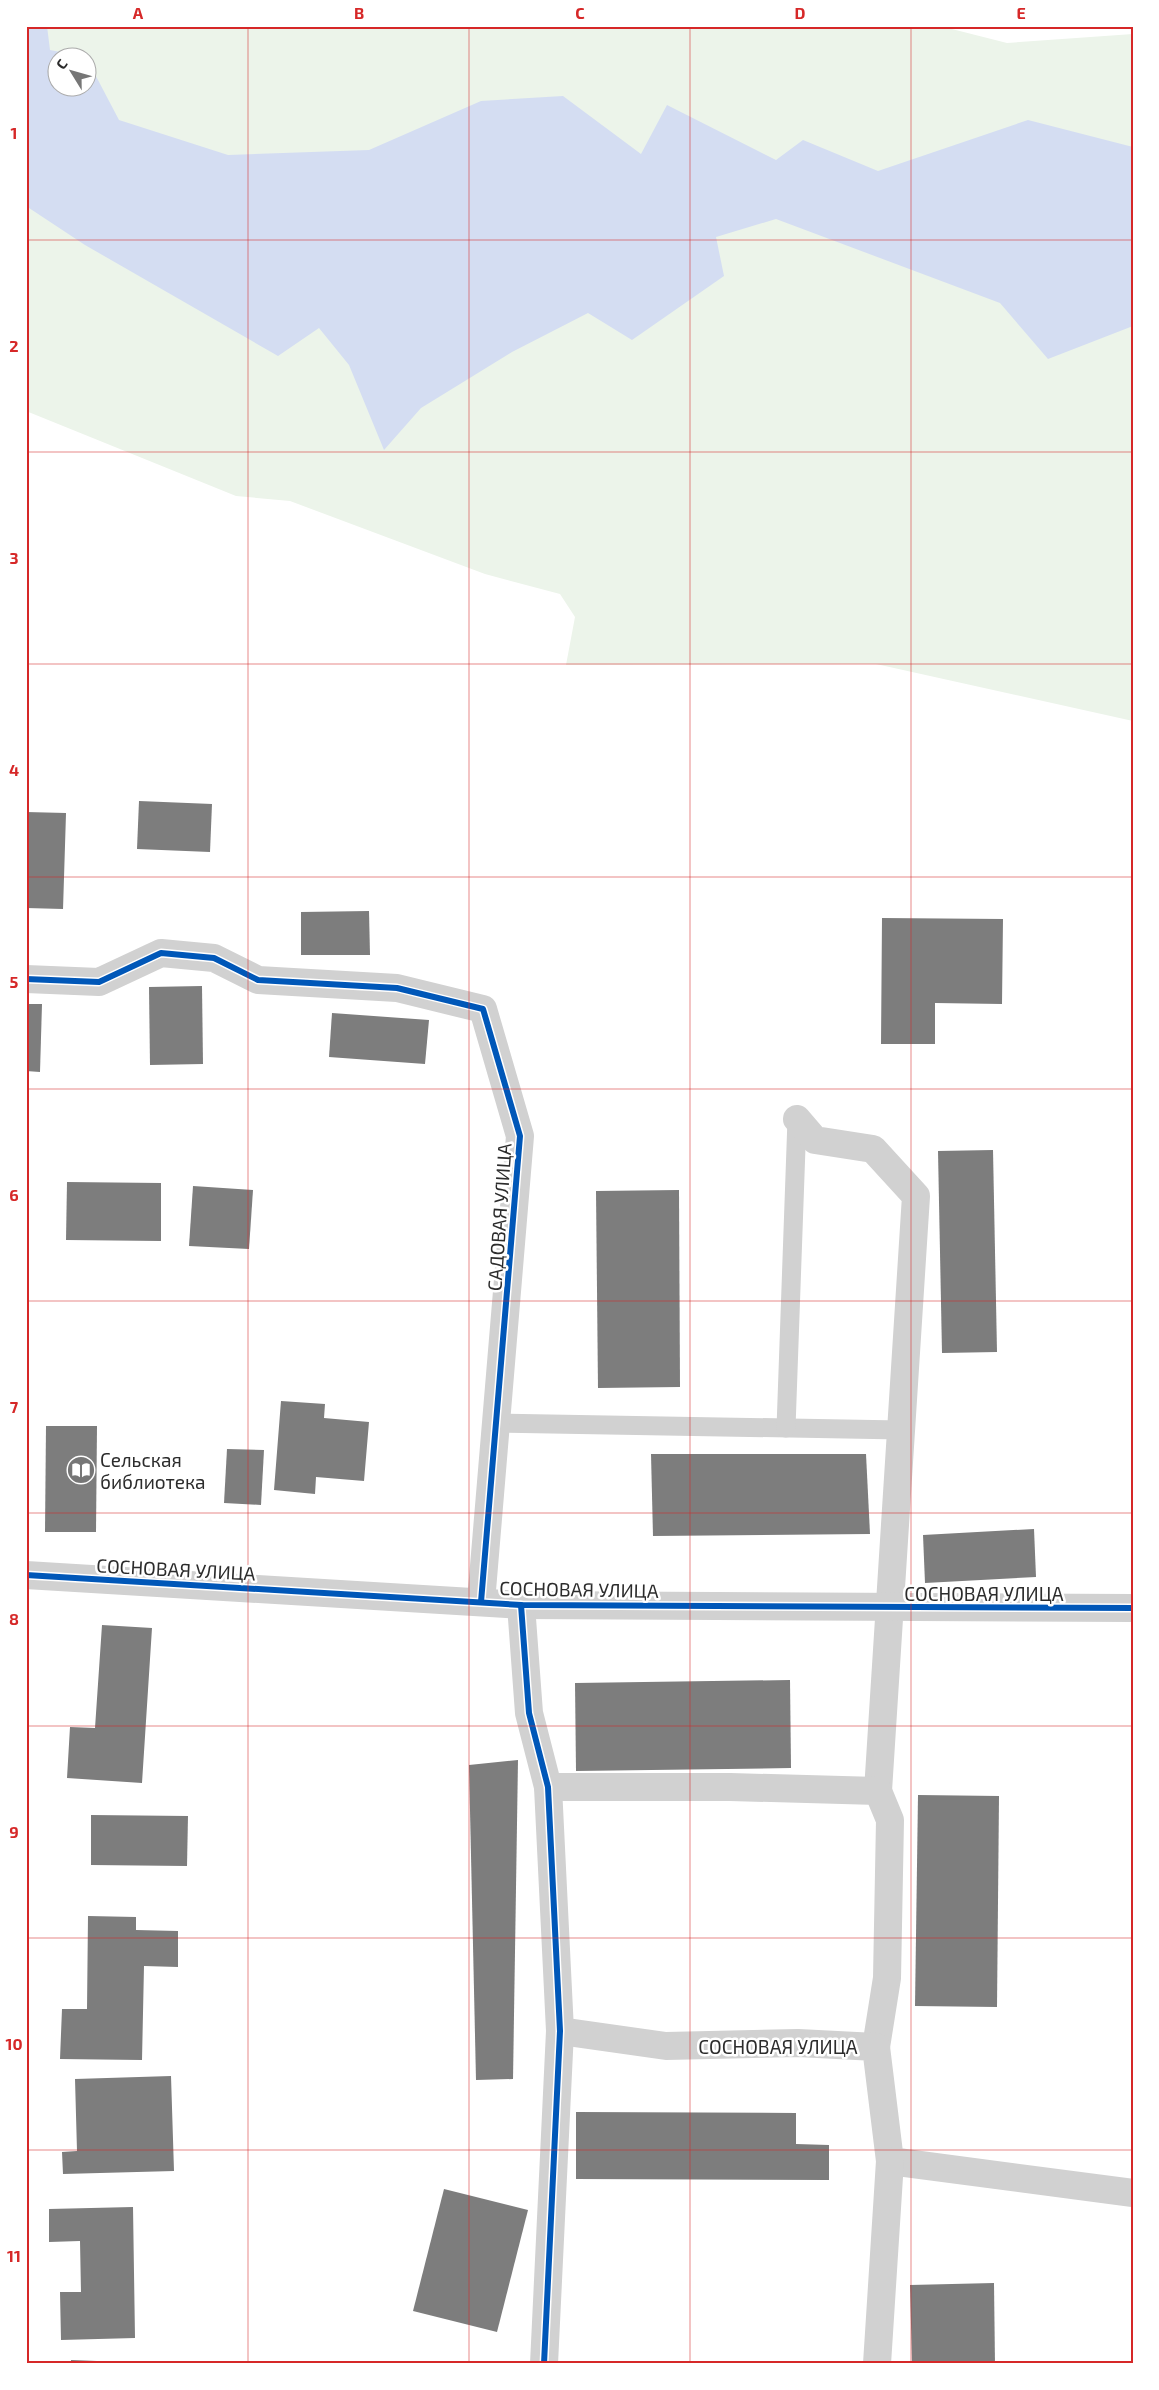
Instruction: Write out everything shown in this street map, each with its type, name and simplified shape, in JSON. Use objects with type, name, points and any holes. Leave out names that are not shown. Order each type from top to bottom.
[{"type":"street","name":"САДОВАЯ УЛИЦА","points":[[26,979],[99,982],[161,953],[214,958],[258,980],[397,988],[483,1009],[520,1136],[480,1602]]},
{"type":"street","points":[[797,1119],[815,1140],[873,1149],[916,1196],[878,1791],[890,1820],[887,1978],[876,2047]]},
{"type":"street","name":"СОСНОВАЯ УЛИЦА","points":[[26,1575],[521,1605],[1133,1608]]},
{"type":"street","points":[[521,1605],[529,1713],[548,1786],[560,2031],[544,2364]]},
{"type":"street","points":[[548,1786],[730,1787],[878,1791]]},
{"type":"street","name":"СОСНОВАЯ УЛИЦА","points":[[560,2031],[666,2046],[798,2043],[876,2047],[890,2161],[878,2364]]},
{"type":"street","points":[[890,2161],[1133,2193]]},
{"type":"lane","points":[[786,1428],[797,1119]]},
{"type":"lane","points":[[496,1423],[901,1430]]},
{"type":"shaded area","points":[[26,26],[940,26],[1007,43],[1133,34],[1133,721],[876,664],[566,665],[575,617],[560,594],[485,574],[290,501],[236,496],[26,411]]},
{"type":"water","points":[[26,26],[47,26],[50,48],[48,48],[48,98],[98,98],[98,80],[119,120],[228,155],[369,150],[481,101],[563,96],[641,154],[667,105],[776,160],[803,140],[878,171],[1028,120],[1133,147],[1133,326],[1048,359],[1000,303],[776,219],[716,237],[724,276],[632,340],[588,313],[512,352],[421,408],[384,450],[349,365],[319,328],[278,356],[85,245],[26,206]]},
{"type":"building","points":[[139,801],[212,804],[210,852],[137,849]]},
{"type":"building","points":[[26,812],[66,813],[63,909],[26,908]]},
{"type":"building","points":[[369,911],[370,955],[301,955],[301,912]]},
{"type":"building","points":[[882,918],[1003,919],[1002,1004],[935,1003],[935,1044],[881,1044]]},
{"type":"building","points":[[202,986],[203,1064],[150,1065],[149,987]]},
{"type":"building","points":[[26,1004],[42,1004],[40,1072],[26,1071]]},
{"type":"building","points":[[332,1013],[429,1020],[425,1064],[329,1057]]},
{"type":"building","points":[[993,1150],[997,1352],[942,1353],[938,1151]]},
{"type":"building","points":[[67,1182],[161,1183],[161,1241],[66,1240]]},
{"type":"building","points":[[193,1186],[253,1190],[249,1249],[189,1246]]},
{"type":"building","points":[[679,1190],[680,1387],[598,1388],[596,1191]]},
{"type":"building","points":[[281,1401],[325,1404],[324,1418],[369,1422],[364,1481],[316,1477],[315,1494],[274,1490]]},
{"type":"building","points":[[46,1426],[97,1426],[96,1532],[45,1532]]},
{"type":"building","points":[[227,1449],[264,1450],[261,1505],[224,1503]]},
{"type":"building","points":[[651,1454],[866,1454],[870,1534],[653,1536]]},
{"type":"building","points":[[1034,1529],[1036,1577],[925,1583],[923,1535]]},
{"type":"building","points":[[102,1625],[152,1628],[142,1783],[67,1778],[70,1727],[95,1728]]},
{"type":"building","points":[[790,1680],[791,1768],[576,1771],[575,1683]]},
{"type":"building","points":[[518,1760],[513,2079],[476,2080],[469,1765]]},
{"type":"building","points":[[918,1795],[999,1796],[997,2007],[915,2006]]},
{"type":"building","points":[[91,1815],[188,1816],[187,1866],[91,1865]]},
{"type":"building","points":[[88,1916],[136,1917],[136,1930],[178,1931],[178,1967],[144,1966],[142,2060],[60,2059],[62,2009],[87,2009]]},
{"type":"building","points":[[171,2076],[174,2171],[63,2174],[62,2152],[77,2151],[75,2079]]},
{"type":"building","points":[[576,2112],[796,2113],[796,2144],[829,2145],[829,2180],[576,2179]]},
{"type":"building","points":[[444,2189],[528,2210],[497,2332],[413,2311]]},
{"type":"building","points":[[133,2207],[135,2338],[61,2340],[60,2292],[81,2292],[80,2241],[49,2242],[49,2209]]},
{"type":"building","points":[[994,2283],[995,2364],[912,2364],[910,2285]]},
{"type":"building","points":[[71,2360],[123,2362],[123,2364],[71,2364]]},
{"type":"cycle path","points":[[26,979],[99,982],[161,953],[214,958],[258,980],[397,988],[483,1009],[520,1136],[481,1602]]},
{"type":"cycle path","points":[[26,1575],[521,1605],[1133,1608]]},
{"type":"cycle path","points":[[521,1605],[529,1713],[548,1787],[560,2031],[544,2364]]},
{"type":"place","name":"Сельская библиотека","points":[[81,1470]]}]
